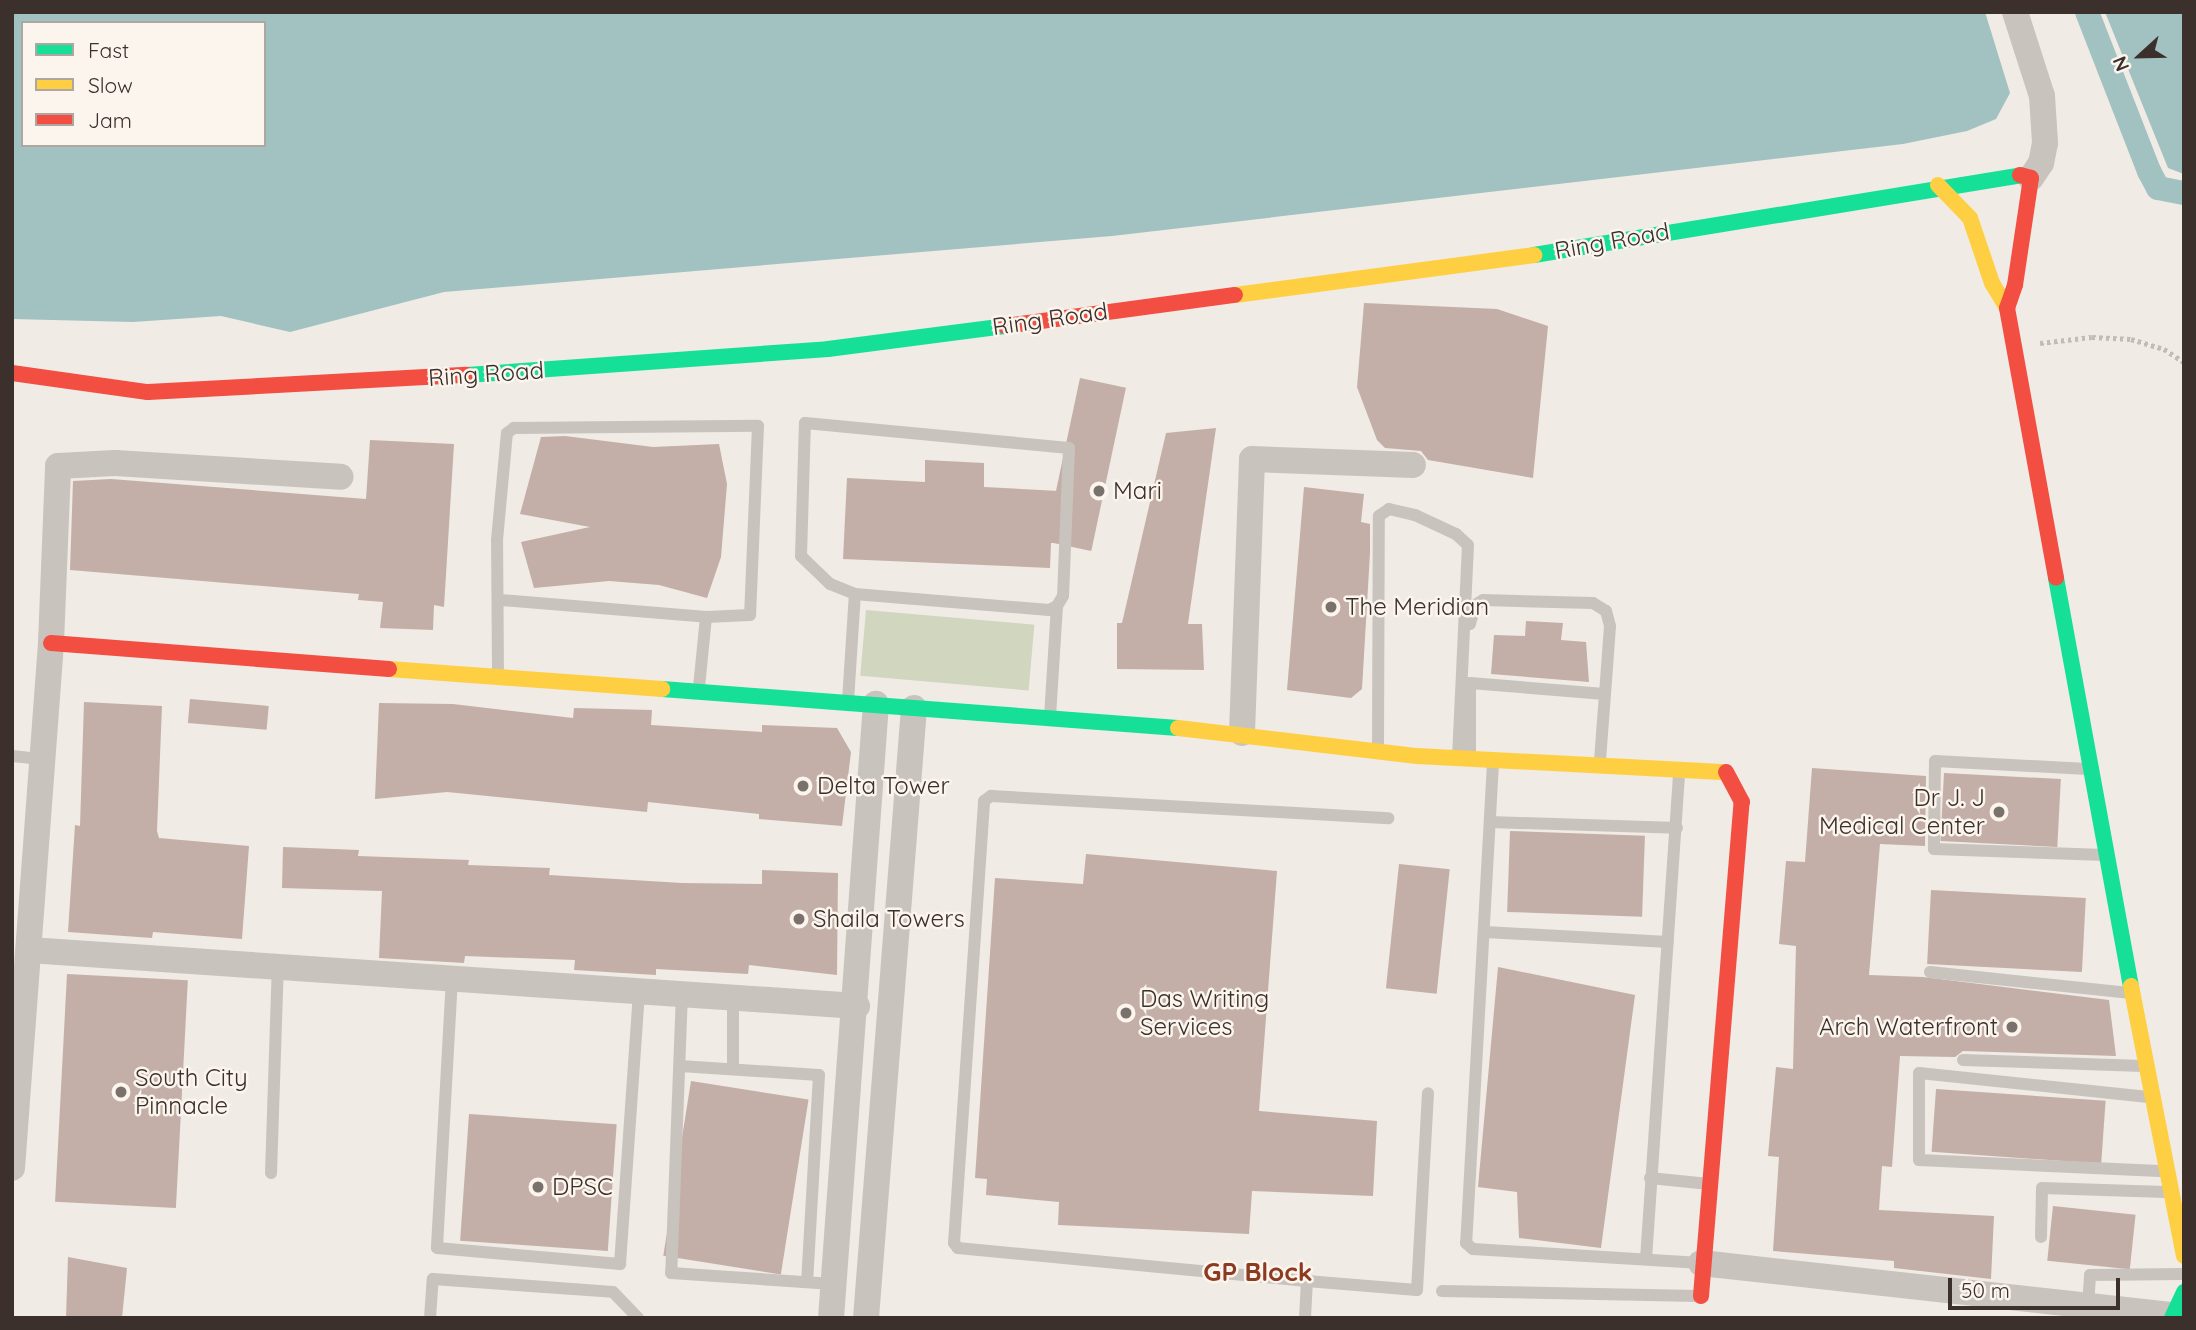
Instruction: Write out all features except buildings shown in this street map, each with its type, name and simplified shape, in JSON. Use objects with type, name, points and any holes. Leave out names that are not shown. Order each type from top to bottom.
[{"type":"street","points":[[2007,308],[2015,285],[2031,178],[2041,163],[2045,143],[2042,96],[2015,12]]},
{"type":"street","name":"Ring Road","points":[[12,373],[161,392],[317,386],[828,349],[1517,258],[1938,185],[2020,175],[2031,178]]},
{"type":"street","points":[[1938,185],[1970,218],[1992,283],[2007,308],[2094,768],[2165,1172],[2184,1255]]},
{"type":"street","points":[[1241,733],[1252,459],[1413,465]]},
{"type":"street","points":[[12,1168],[29,950],[21,911],[42,760],[51,643],[58,466],[115,463],[341,477]]},
{"type":"street","points":[[51,643],[699,689],[1050,722],[1241,733],[1378,751],[1464,758],[1679,768],[1730,774],[1742,802],[1701,1263],[1700,1307]]},
{"type":"street","points":[[831,1318],[857,1006],[876,704]]},
{"type":"street","points":[[866,1318],[914,708]]},
{"type":"street","points":[[29,950],[857,1006]]},
{"type":"street","points":[[1701,1263],[2076,1309],[2178,1310]]},
{"type":"lane","points":[[1050,722],[1057,606],[1063,596],[1069,448],[805,423],[801,556],[830,584],[855,594],[1049,610],[1057,606]]},
{"type":"lane","points":[[498,675],[501,600],[497,540],[509,429],[758,426],[750,615],[706,617],[501,600]]},
{"type":"lane","points":[[1378,751],[1379,516],[1389,509],[1415,515],[1456,534],[1468,545],[1464,758]]},
{"type":"lane","points":[[848,702],[855,594]]},
{"type":"lane","points":[[1464,758],[1470,683],[1470,614],[1475,605],[1483,600],[1593,603],[1606,611],[1609,626],[1600,764]]},
{"type":"lane","points":[[699,689],[706,617]]},
{"type":"lane","points":[[1470,683],[1605,694]]},
{"type":"lane","points":[[12,756],[42,760]]},
{"type":"lane","points":[[1494,759],[1466,1243],[1473,1249],[1701,1263]]},
{"type":"lane","points":[[2094,768],[1935,761],[1934,849],[2109,855]]},
{"type":"lane","points":[[1646,1259],[1679,768]]},
{"type":"lane","points":[[1388,818],[991,796],[984,801],[954,1243],[958,1248],[1417,1290],[1427,1093]]},
{"type":"lane","points":[[1490,822],[1677,828]]},
{"type":"lane","points":[[1485,932],[1668,942]]},
{"type":"lane","points":[[271,1173],[278,966]]},
{"type":"lane","points":[[1930,972],[2133,993]]},
{"type":"lane","points":[[452,977],[437,1248],[620,1264],[639,990]]},
{"type":"lane","points":[[682,993],[671,1273],[833,1284]]},
{"type":"lane","points":[[733,996],[733,1069]]},
{"type":"lane","points":[[1963,1060],[2147,1067]]},
{"type":"lane","points":[[680,1066],[819,1075],[807,1282]]},
{"type":"lane","points":[[2152,1097],[1919,1073],[1919,1160],[2165,1172]]},
{"type":"lane","points":[[816,1131],[846,1135]]},
{"type":"lane","points":[[1650,1178],[1709,1184]]},
{"type":"lane","points":[[2041,1237],[2042,1188],[2169,1192]]},
{"type":"lane","points":[[2076,1309],[2090,1275],[2184,1274]]},
{"type":"lane","points":[[430,1318],[433,1279],[613,1292],[638,1318]]},
{"type":"lane","points":[[1305,1318],[1307,1281]]},
{"type":"lane","points":[[1442,1291],[1700,1307]]},
{"type":"path","points":[[2013,346],[2092,337],[2132,339],[2164,349],[2184,362]]},
{"type":"green space","points":[[866,610],[1034,625],[1029,690],[860,676]]},
{"type":"water","points":[[12,12],[1985,12],[2010,93],[1996,119],[1967,131],[1903,144],[1112,236],[444,292],[290,332],[221,316],[133,322],[12,319]]},
{"type":"water","points":[[2105,12],[2184,12],[2184,174],[2168,168]]},
{"type":"waterway","points":[[2087,12],[2158,188],[2184,193]]},
{"type":"traffic: fast","points":[[1534,255],[2020,175]]},
{"type":"traffic: fast","points":[[467,375],[828,349],[1005,326]]},
{"type":"traffic: fast","points":[[2056,578],[2131,986]]},
{"type":"traffic: fast","points":[[662,689],[1178,728]]},
{"type":"traffic: fast","points":[[2172,1318],[2184,1292]]},
{"type":"traffic: slow","points":[[1938,185],[1970,218],[1992,283],[2007,308]]},
{"type":"traffic: slow","points":[[1235,295],[1534,255]]},
{"type":"traffic: slow","points":[[389,669],[662,689]]},
{"type":"traffic: slow","points":[[1178,728],[1417,756],[1726,772]]},
{"type":"traffic: slow","points":[[2131,986],[2184,1256]]},
{"type":"traffic: jam","points":[[2020,175],[2031,178],[2015,285],[2007,308],[2056,578]]},
{"type":"traffic: jam","points":[[1005,326],[1235,295]]},
{"type":"traffic: jam","points":[[12,373],[148,392],[467,375]]},
{"type":"traffic: jam","points":[[51,643],[389,669]]},
{"type":"traffic: jam","points":[[1701,1296],[1742,802],[1726,772]]},
{"type":"place","name":"Mari","points":[[1099,491]]},
{"type":"place","name":"The Meridian","points":[[1331,607]]},
{"type":"place","name":"Delta Tower","points":[[803,786]]},
{"type":"place","name":"Dr J. J Medical Center","points":[[1999,812]]},
{"type":"place","name":"Shaila Towers","points":[[799,919]]},
{"type":"place","name":"Das Writing Services","points":[[1126,1013]]},
{"type":"place","name":"Arch Waterfront","points":[[2012,1027]]},
{"type":"place","name":"South City Pinnacle","points":[[121,1092]]},
{"type":"place","name":"DPSC","points":[[538,1187]]},
{"type":"district","name":"GP Block","points":[[1258,1272]]}]
